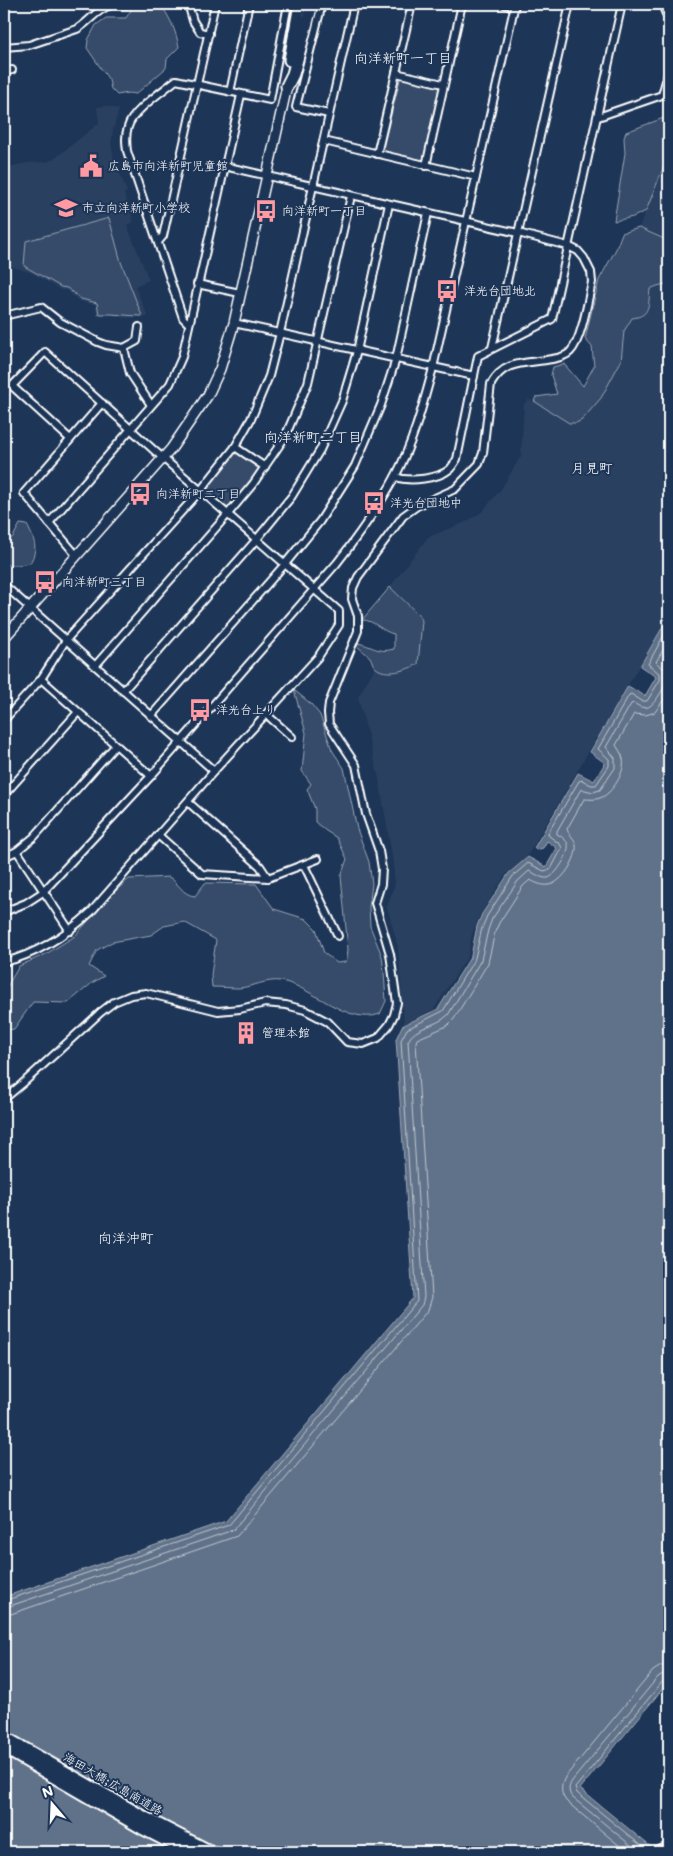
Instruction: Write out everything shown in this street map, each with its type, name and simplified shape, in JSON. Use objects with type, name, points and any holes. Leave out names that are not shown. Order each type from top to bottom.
[{"type":"highway","points":[[286,86],[300,4]]},
{"type":"highway","points":[[286,86],[306,4]]},
{"type":"highway","points":[[286,86],[293,74],[312,4]]},
{"type":"highway","name":"海田大橋;広島南道路","points":[[4,1737],[147,1820],[211,1852]]},
{"type":"highway","name":"海田大橋;広島南道路","points":[[4,1748],[142,1828],[189,1852]]},
{"type":"highway","points":[[661,1852],[669,1848]]},
{"type":"street","points":[[4,47],[29,44],[77,29],[83,26],[98,11],[114,4],[128,4]]},
{"type":"street","points":[[186,4],[200,32],[209,34]]},
{"type":"street","points":[[158,242],[163,236],[215,4]]},
{"type":"street","points":[[230,92],[249,4]]},
{"type":"street","points":[[189,324],[183,318],[127,151],[128,126],[137,113],[176,80],[270,100],[288,4]]},
{"type":"street","points":[[322,4],[296,106],[329,114]]},
{"type":"street","points":[[4,720],[41,678],[66,640],[201,490],[234,447],[251,419],[269,376],[280,333],[354,4]]},
{"type":"street","points":[[377,154],[412,4]]},
{"type":"street","points":[[426,166],[462,4]]},
{"type":"street","points":[[4,912],[26,903],[43,892],[150,776],[314,590],[355,540],[395,477],[421,414],[467,222],[515,5],[504,4]]},
{"type":"street","points":[[492,348],[570,4]]},
{"type":"street","points":[[395,477],[404,480],[437,476],[450,469],[457,459],[478,356],[552,319],[622,4]]},
{"type":"street","points":[[662,4],[669,22]]},
{"type":"street","points":[[4,72],[12,70]]},
{"type":"street","points":[[598,117],[666,95],[669,70]]},
{"type":"street","points":[[396,73],[444,84]]},
{"type":"street","points":[[4,638],[163,458],[186,430],[208,395],[220,369],[234,324],[286,86]]},
{"type":"street","points":[[49,523],[170,384],[176,371],[182,357],[241,95]]},
{"type":"street","points":[[324,140],[476,177]]},
{"type":"street","points":[[4,1099],[101,1012],[114,1002],[131,995],[146,993],[159,995],[218,1011],[240,1009],[265,1003],[286,1005],[305,1010],[328,1022],[347,1042],[363,1044],[378,1038],[389,1025],[397,1002],[390,954],[374,903],[381,884],[382,869],[379,851],[366,814],[356,765],[345,746],[332,730],[329,724],[328,713],[332,696],[358,630],[358,616],[352,599],[353,588],[358,577],[403,516],[417,506],[455,489],[479,464],[483,454],[491,384],[496,376],[510,365],[559,358],[569,353],[577,343],[592,282],[591,272],[584,258],[578,251],[568,246],[224,166]]},
{"type":"street","points":[[94,666],[228,514],[265,467],[285,437],[308,383],[350,196]]},
{"type":"street","points":[[123,691],[257,539],[292,496],[320,450],[342,401],[357,351],[389,204]]},
{"type":"street","points":[[151,716],[285,564],[320,521],[355,466],[381,405],[396,358],[428,213]]},
{"type":"street","points":[[197,284],[240,293]]},
{"type":"street","points":[[4,316],[41,307],[60,322],[98,342],[124,348],[136,341],[139,327]]},
{"type":"street","points":[[234,324],[474,376]]},
{"type":"street","points":[[124,348],[130,374],[151,406]]},
{"type":"street","points":[[4,962],[42,948],[70,931],[91,912],[214,771],[318,657],[339,625],[339,611],[163,458],[45,352],[12,386],[70,439]]},
{"type":"street","points":[[77,556],[24,493],[102,403]]},
{"type":"street","points":[[234,447],[265,467]]},
{"type":"street","points":[[4,585],[214,771]]},
{"type":"street","points":[[41,678],[150,776]]},
{"type":"street","points":[[4,794],[78,712]]},
{"type":"street","points":[[266,714],[292,737]]},
{"type":"street","points":[[4,857],[17,851],[34,837],[115,746]]},
{"type":"street","points":[[188,802],[260,866],[268,878]]},
{"type":"street","points":[[158,835],[202,874],[268,878],[318,859]]},
{"type":"street","points":[[17,851],[70,931]]},
{"type":"street","points":[[304,865],[338,936]]},
{"type":"shaded area","points":[[135,4],[160,4],[172,24],[179,47],[167,59],[166,68],[136,94],[117,95],[111,89],[109,80],[87,48],[88,40],[96,25],[106,18],[126,18]]},
{"type":"shaded area","points":[[402,77],[439,86],[441,89],[426,157],[421,160],[387,152],[383,147]]},
{"type":"shaded area","name":"市立向洋新町小学校","points":[[106,106],[119,109],[111,144],[114,158],[127,192],[124,194],[134,222],[127,225],[149,280],[135,286],[148,317],[97,316],[96,305],[79,301],[66,290],[61,290],[32,273],[4,264],[4,168],[27,163],[46,162],[54,159],[99,123],[97,107]]},
{"type":"shaded area","points":[[669,116],[669,153],[646,211],[633,217],[614,221],[625,153],[624,138],[626,132]]},
{"type":"shaded area","points":[[669,153],[669,241],[639,228]]},
{"type":"shaded area","points":[[109,218],[121,262],[142,316],[99,314],[97,303],[81,299],[67,288],[61,287],[24,266],[26,241]]},
{"type":"shaded area","points":[[639,228],[669,241],[669,283],[650,289],[646,312],[643,315],[632,318],[624,331],[621,361],[601,398],[582,420],[576,423],[569,423],[534,401],[536,397],[557,394],[551,375],[553,367],[564,364],[583,386],[594,366],[592,347],[585,339],[599,280],[616,249],[622,233]]},
{"type":"shaded area","points":[[669,283],[669,615],[526,858],[505,875],[480,915],[472,934],[468,956],[434,1009],[404,1024],[398,947],[387,907],[395,884],[392,856],[379,779],[358,697],[374,669],[386,672],[422,621],[417,612],[390,587],[428,537],[466,522],[482,512],[501,489],[521,456],[524,404],[528,400],[534,401],[569,423],[622,341],[624,330],[632,318],[641,317],[648,310],[650,289]]},
{"type":"shaded area","points":[[238,452],[259,465],[259,469],[230,506],[225,507],[208,491],[208,487],[235,453]]},
{"type":"shaded area","points":[[20,524],[27,525],[33,539],[35,548],[33,558],[30,563],[4,565],[4,544],[13,537]]},
{"type":"shaded area","points":[[390,587],[420,616],[422,621],[418,664],[403,670],[385,672],[373,665],[370,657],[357,646],[357,643],[379,650],[394,649],[394,634],[371,622],[362,620]]},
{"type":"shaded area","points":[[294,690],[311,704],[320,715],[332,750],[344,768],[357,829],[369,862],[372,884],[369,907],[370,926],[382,956],[384,972],[386,1001],[380,1014],[368,1016],[355,1015],[305,990],[281,981],[270,981],[239,988],[212,987],[211,975],[216,940],[184,922],[164,926],[151,935],[112,942],[97,950],[89,966],[104,976],[92,983],[68,1003],[33,1002],[14,1029],[6,1030],[4,1026],[4,992],[19,966],[46,954],[75,936],[110,896],[129,879],[169,877],[184,891],[195,896],[205,883],[256,884],[274,909],[306,919],[316,929],[324,953],[337,963],[345,962],[348,949],[341,876],[347,859],[337,838],[315,822],[315,809],[307,789],[311,784],[302,771],[306,733]]},
{"type":"water","points":[[669,616],[669,1681],[580,1789],[657,1852],[4,1852],[4,1597],[226,1521],[413,1298],[396,1039],[402,1026],[438,1009],[471,956],[477,926],[482,914],[509,873],[528,857],[546,867],[557,848],[547,841],[543,848],[536,850],[534,848],[578,773],[594,781],[605,763],[590,752],[628,686],[645,696],[656,677],[640,666]]},
{"type":"place","name":"広島市向洋新町児童館","points":[[91,166]]},
{"type":"place","name":"市立向洋新町小学校","points":[[66,208]]},
{"type":"place","name":"向洋新町一丁目","points":[[266,211]]},
{"type":"place","name":"洋光台団地北","points":[[447,291]]},
{"type":"place","name":"向洋新町二丁目","points":[[140,494]]},
{"type":"place","name":"洋光台団地中","points":[[374,503]]},
{"type":"place","name":"向洋新町三丁目","points":[[45,582]]},
{"type":"place","name":"洋光台上り","points":[[200,710]]},
{"type":"place","name":"管理本館","points":[[246,1033]]},
{"type":"district","name":"向洋新町一丁目","points":[[403,58]]},
{"type":"district","name":"向洋新町二丁目","points":[[313,437]]},
{"type":"district","name":"月見町","points":[[592,468]]},
{"type":"district","name":"向洋沖町","points":[[126,1238]]}]
